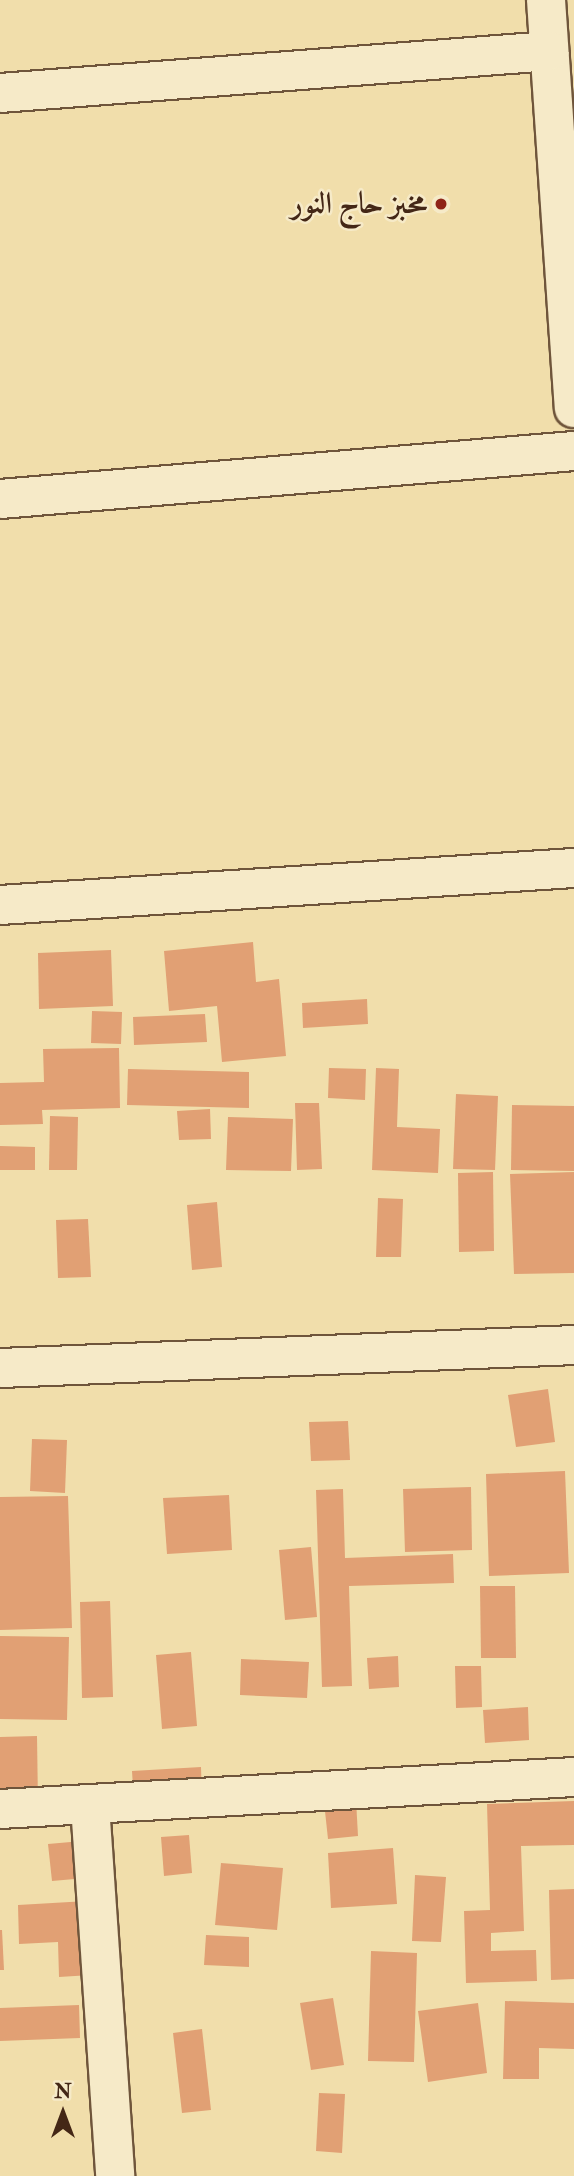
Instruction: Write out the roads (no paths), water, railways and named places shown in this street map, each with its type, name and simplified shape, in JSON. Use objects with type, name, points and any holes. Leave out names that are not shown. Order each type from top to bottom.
[{"type":"street","points":[[546,0],[549,51],[564,126],[574,408]]},
{"type":"street","points":[[0,93],[549,51]]},
{"type":"street","points":[[0,499],[574,451]]},
{"type":"street","points":[[0,905],[574,868]]},
{"type":"street","points":[[0,1368],[574,1345]]},
{"type":"street","points":[[0,1809],[574,1777]]},
{"type":"street","points":[[90,1805],[115,2176]]},
{"type":"place","name":"مخبز حاج النور","points":[[441,204]]}]
